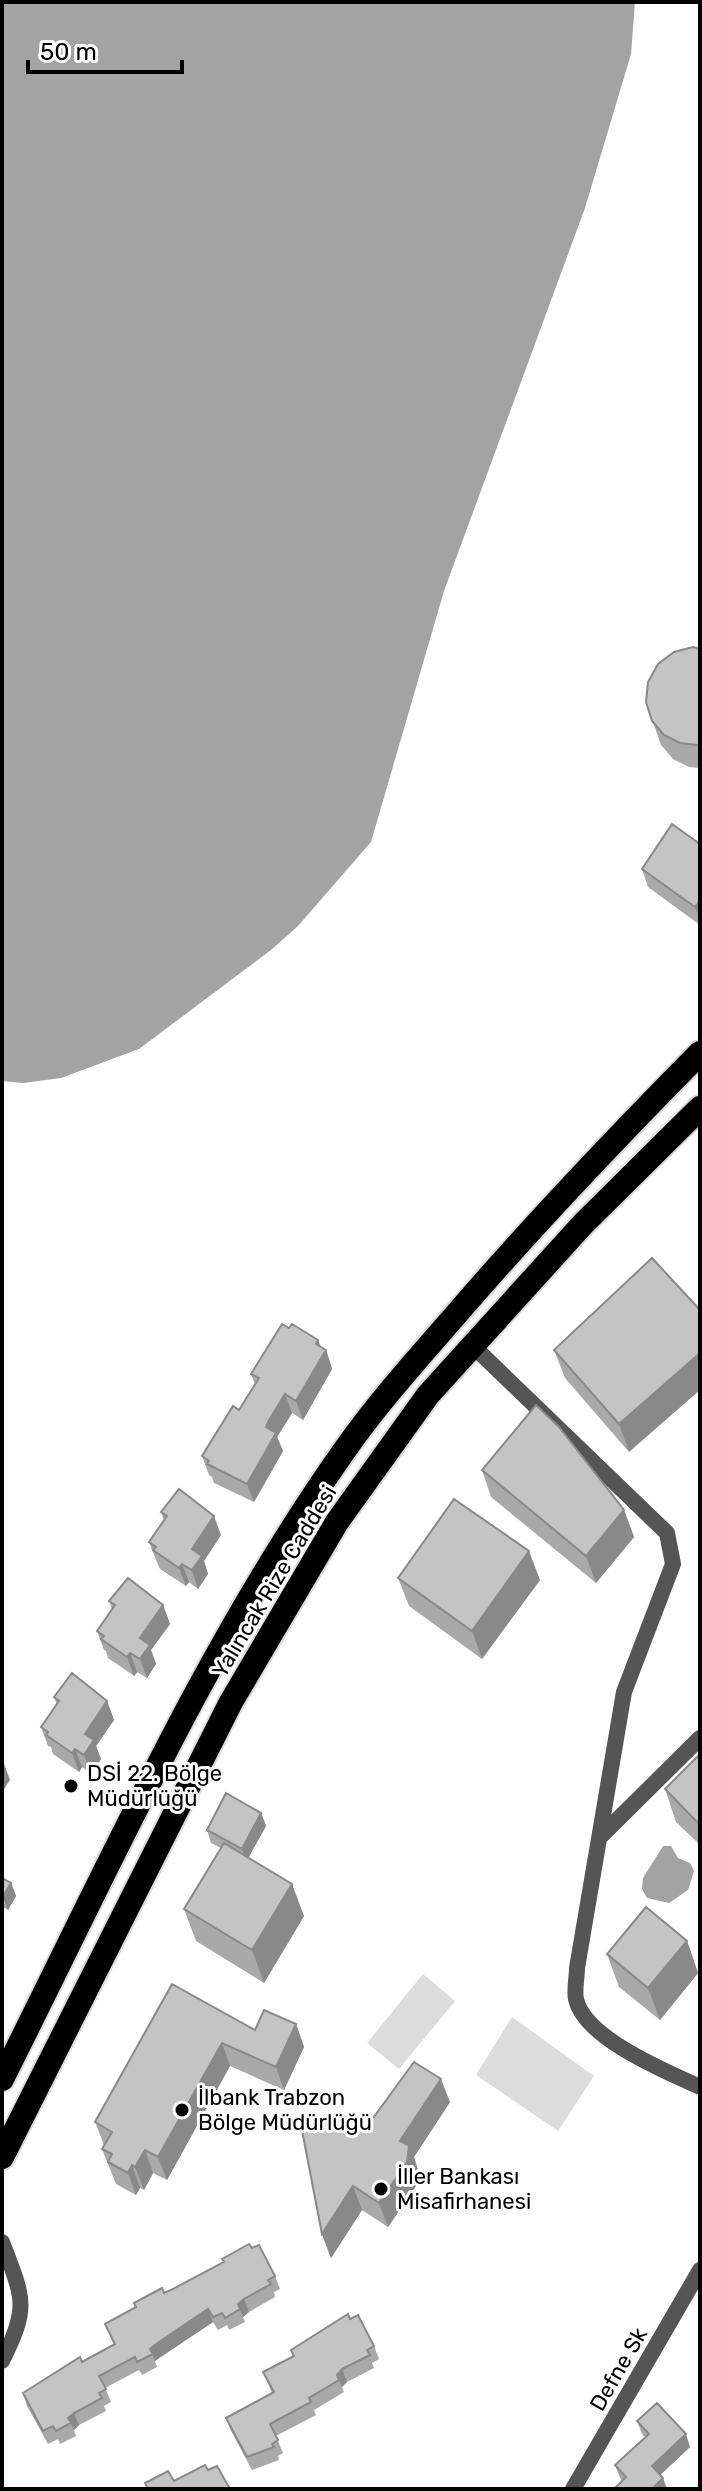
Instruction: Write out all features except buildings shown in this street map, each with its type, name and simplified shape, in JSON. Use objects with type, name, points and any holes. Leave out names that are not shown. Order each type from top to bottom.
[{"type":"highway","name":"Yalıncak Rize Caddesi","points":[[2,2079],[191,1704],[263,1577],[346,1449],[402,1377],[561,1195],[700,1053]]},
{"type":"highway","name":"Yalıncak Rize Caddesi","points":[[2,2157],[231,1702],[285,1606],[360,1489],[428,1395],[583,1224],[700,1108]]},
{"type":"street","points":[[473,1346],[667,1533],[673,1564],[624,1692],[577,1968],[576,1999],[593,2027],[649,2064],[700,2087]]},
{"type":"street","points":[[600,1837],[700,1738]]},
{"type":"street","points":[[2,2242],[21,2293],[20,2325],[2,2361]]},
{"type":"street","name":"Defne Sk","points":[[573,2489],[700,2270]]},
{"type":"shaded area","points":[[2,2],[635,2],[631,54],[585,208],[444,591],[371,842],[298,926],[271,950],[139,1049],[61,1078],[23,1083],[2,1081]]},
{"type":"shaded area","points":[[663,1846],[671,1846],[678,1858],[690,1863],[694,1871],[688,1890],[669,1903],[647,1898],[642,1889],[643,1878]]},
{"type":"shaded area","points":[[423,1974],[455,2001],[399,2069],[367,2043]]},
{"type":"shaded area","points":[[512,2017],[594,2076],[558,2131],[476,2075]]},
{"type":"place","name":"DSİ 22. Bölge Müdürlüğü","points":[[71,1786]]},
{"type":"place","name":"İlbank Trabzon Bölge Müdürlüğü","points":[[182,2110]]},
{"type":"place","name":"İller Bankası Misafirhanesi","points":[[381,2189]]}]
